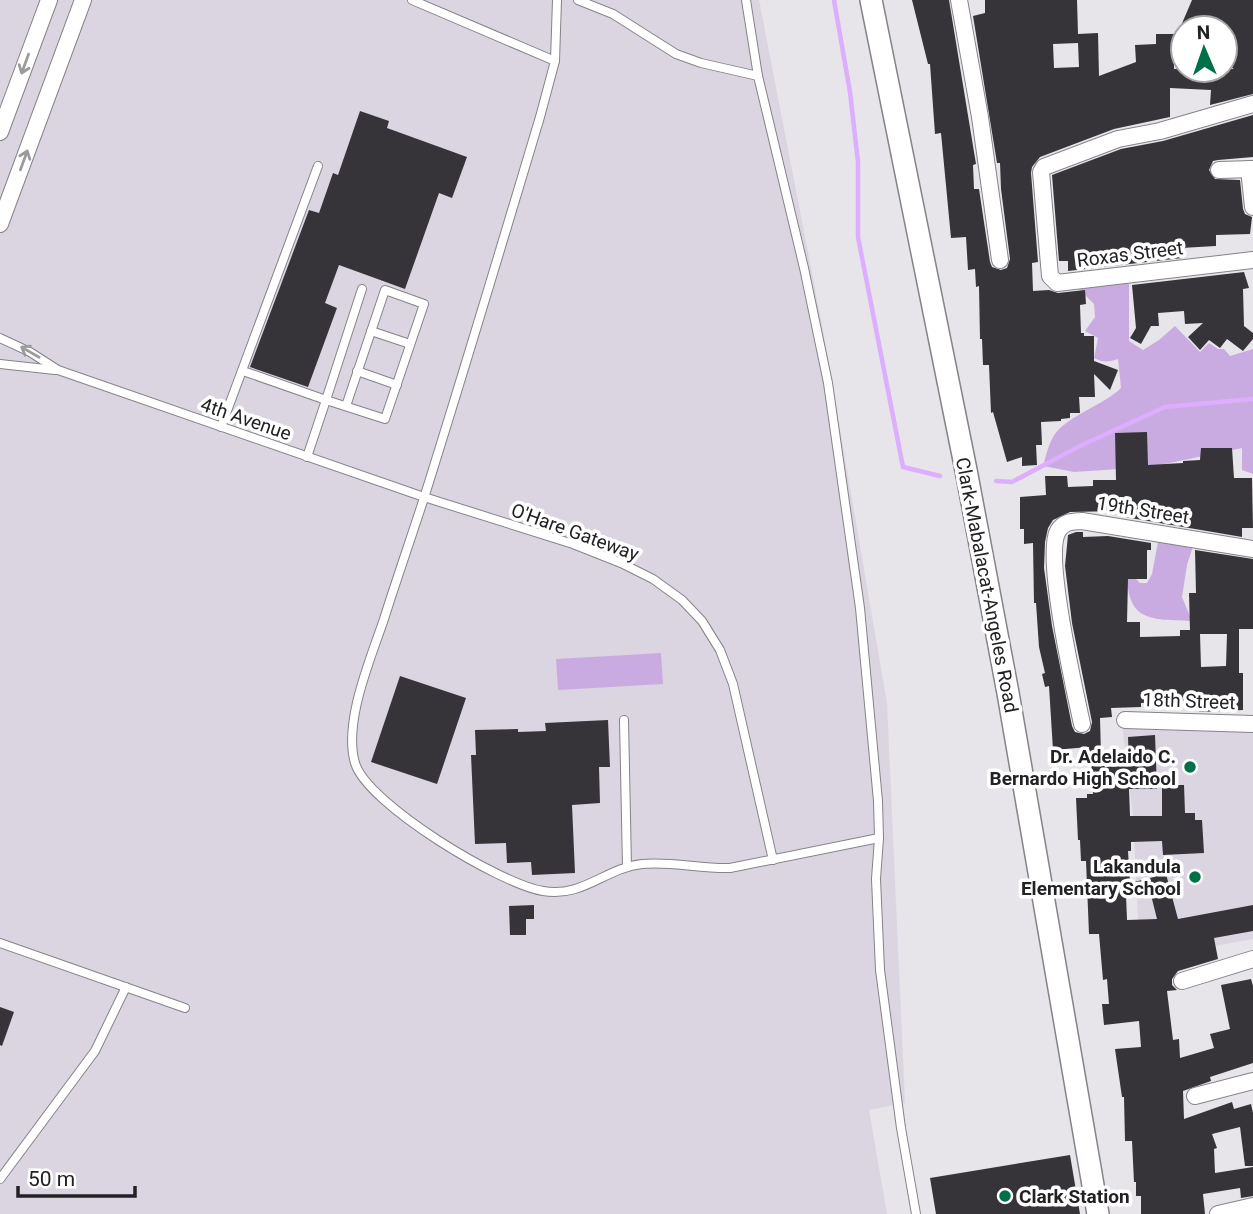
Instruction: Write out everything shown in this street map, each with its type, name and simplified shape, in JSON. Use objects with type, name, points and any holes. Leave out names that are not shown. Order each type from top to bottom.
[{"type":"main road","name":"Clark-Mabalacat-Angeles Road","points":[[871,0],[1008,693],[1098,1214]]},
{"type":"street","points":[[0,132],[49,0]]},
{"type":"street","points":[[0,223],[83,0]]},
{"type":"street","points":[[959,0],[980,117],[1000,260]]},
{"type":"street","name":"Roxas Street","points":[[1253,104],[1160,131],[1118,139],[1044,167],[1041,172],[1050,276],[1057,283],[1253,260]]},
{"type":"street","points":[[1219,170],[1251,169],[1253,207]]},
{"type":"street","name":"19th Street","points":[[1082,724],[1057,589],[1055,540],[1058,530],[1066,522],[1082,521],[1253,549]]},
{"type":"street","name":"18th Street","points":[[1125,720],[1253,724]]},
{"type":"street","points":[[1182,981],[1253,959]]},
{"type":"street","points":[[1195,1096],[1253,1080]]},
{"type":"street","points":[[1218,1214],[1253,1206]]},
{"type":"lane","points":[[412,0],[555,61]]},
{"type":"lane","points":[[557,0],[555,61],[537,130],[358,704],[352,740],[355,764],[360,775],[385,802],[456,851],[500,876],[530,888],[560,893],[576,890],[627,867],[666,864],[709,869],[730,868],[879,838]]},
{"type":"lane","points":[[578,0],[613,14],[676,54],[701,63],[758,76]]},
{"type":"lane","points":[[746,0],[758,76],[804,268],[828,383],[860,608],[879,838],[876,879],[880,970],[901,1128],[916,1214]]},
{"type":"lane","points":[[221,427],[318,166]]},
{"type":"lane","points":[[307,457],[362,289]]},
{"type":"lane","points":[[243,371],[326,400],[385,419],[424,304],[385,290],[346,406]]},
{"type":"lane","points":[[371,331],[410,344]]},
{"type":"lane","name":"4th Avenue","points":[[0,338],[30,352],[58,370]]},
{"type":"lane","name":"4th Avenue","points":[[0,364],[58,370],[424,497]]},
{"type":"lane","points":[[358,371],[397,385]]},
{"type":"lane","name":"O'Hare Gateway","points":[[424,497],[572,544],[621,563],[663,586],[682,600],[702,621],[720,650],[733,684],[773,860]]},
{"type":"lane","points":[[624,720],[627,867]]},
{"type":"lane","points":[[0,943],[185,1008]]},
{"type":"lane","points":[[0,1179],[95,1051],[114,1017],[126,987]]},
{"type":"shaded area","points":[[0,0],[759,0],[821,319],[887,703],[905,1103],[869,1110],[887,1214],[0,1214]]},
{"type":"shaded area","points":[[1129,278],[1129,341],[1143,350],[1175,326],[1200,352],[1209,343],[1218,349],[1224,349],[1230,356],[1253,349],[1253,474],[1242,470],[1242,448],[1150,467],[1074,472],[1043,466],[1051,441],[1061,428],[1121,388],[1118,359],[1106,362],[1094,358],[1098,338],[1085,331],[1095,317],[1094,304],[1077,287]]},
{"type":"shaded area","points":[[1158,542],[1194,543],[1182,597],[1192,621],[1165,620],[1144,615],[1132,601],[1127,573],[1140,583],[1147,583],[1152,574]]},
{"type":"shaded area","points":[[661,653],[663,684],[558,690],[556,659]]},
{"type":"shaded area","name":"Lakandula Elementary School","points":[[1122,725],[1253,729],[1253,939],[1140,960],[1133,815]]},
{"type":"building","points":[[912,0],[949,0],[976,164],[973,165],[974,189],[979,189],[990,262],[992,267],[1001,270],[1007,268],[1010,259],[1000,163],[997,163],[973,16],[985,13],[985,0],[1077,0],[1078,34],[1098,33],[1099,76],[1136,62],[1135,45],[1156,44],[1156,34],[1169,34],[1169,84],[1239,84],[1239,14],[1186,14],[1192,0],[1253,0],[1253,94],[1210,105],[1211,90],[1170,88],[1170,117],[1114,129],[1040,157],[1032,167],[1038,262],[1032,263],[1033,291],[1049,290],[1058,293],[1085,290],[1086,304],[1080,305],[1081,333],[1084,333],[1084,336],[1094,336],[1094,361],[1118,370],[1110,390],[1094,374],[1095,397],[1079,397],[1080,413],[1070,413],[1070,418],[1061,421],[1041,422],[1042,445],[1036,445],[1037,465],[1022,466],[1022,457],[1007,462],[993,412],[991,413],[989,365],[983,365],[980,339],[979,286],[976,287],[975,269],[968,270],[966,237],[951,238],[941,133],[935,134],[930,64]],"holes":[[[1078,43],[1079,67],[1054,68],[1053,44]]]},
{"type":"building","points":[[360,111],[389,121],[387,128],[467,157],[452,198],[439,193],[405,289],[339,265],[325,303],[337,308],[308,387],[250,367],[309,210],[319,213],[333,173],[338,175]]},
{"type":"building","points":[[1253,115],[1253,157],[1213,161],[1209,170],[1215,179],[1240,180],[1243,209],[1245,214],[1252,217],[1250,234],[1216,235],[1216,246],[1181,248],[1182,258],[1068,271],[1068,261],[1059,261],[1052,175],[1121,149],[1163,141]]},
{"type":"building","points":[[1244,272],[1249,288],[1243,289],[1244,326],[1253,333],[1253,339],[1243,351],[1227,339],[1220,348],[1209,340],[1200,350],[1188,337],[1203,323],[1185,324],[1184,311],[1158,313],[1159,326],[1151,326],[1141,344],[1130,338],[1136,328],[1132,285]]},
{"type":"building","points":[[1147,432],[1148,465],[1200,460],[1201,448],[1232,448],[1234,478],[1252,478],[1253,528],[1242,528],[1242,537],[1119,516],[1118,511],[1070,512],[1053,520],[1045,542],[1044,568],[1052,626],[1075,732],[1084,734],[1090,731],[1092,722],[1072,623],[1065,566],[1068,535],[1083,532],[1083,537],[1108,536],[1151,543],[1151,550],[1147,550],[1147,579],[1128,579],[1127,622],[1140,622],[1140,637],[1180,636],[1180,630],[1190,630],[1189,593],[1196,593],[1195,550],[1253,559],[1253,629],[1239,629],[1239,673],[1243,673],[1243,710],[1199,712],[1199,701],[1141,703],[1141,707],[1111,708],[1112,717],[1100,718],[1101,756],[1089,756],[1089,747],[1053,750],[1049,686],[1045,687],[1042,674],[1045,673],[1034,603],[1033,543],[1024,544],[1024,529],[1020,529],[1020,497],[1046,495],[1045,476],[1067,476],[1068,487],[1093,486],[1093,480],[1116,480],[1115,433]],"holes":[[[1200,634],[1227,634],[1226,666],[1201,667]]]},
{"type":"building","points":[[400,676],[466,698],[437,784],[371,762]]},
{"type":"building","points":[[608,720],[610,767],[599,767],[600,803],[572,805],[575,873],[532,875],[531,862],[507,863],[506,843],[475,844],[471,755],[476,755],[475,730],[546,731],[545,723]]},
{"type":"building","points":[[1155,735],[1157,789],[1129,789],[1130,816],[1162,816],[1162,785],[1184,785],[1185,813],[1195,813],[1195,820],[1202,820],[1204,853],[1163,855],[1162,841],[1131,842],[1131,851],[1128,851],[1130,883],[1166,874],[1178,919],[1253,905],[1253,931],[1214,938],[1218,959],[1178,971],[1172,979],[1172,985],[1177,990],[1167,991],[1173,1040],[1179,1039],[1180,1058],[1214,1048],[1210,1034],[1230,1029],[1221,985],[1251,979],[1253,986],[1253,1063],[1210,1077],[1211,1081],[1183,1091],[1184,1119],[1232,1102],[1234,1109],[1251,1104],[1253,1113],[1253,1166],[1245,1166],[1240,1127],[1212,1134],[1217,1148],[1214,1149],[1215,1173],[1253,1167],[1253,1196],[1241,1198],[1240,1188],[1203,1194],[1205,1214],[1141,1214],[1141,1196],[1136,1196],[1134,1182],[1132,1141],[1125,1141],[1124,1097],[1115,1049],[1141,1047],[1139,1021],[1104,1025],[1102,1004],[1109,1004],[1107,979],[1103,980],[1099,934],[1089,934],[1086,861],[1081,861],[1076,798],[1087,798],[1087,794],[1093,794],[1091,758],[1104,757],[1105,767],[1129,766],[1128,737]],"holes":[[[1126,895],[1151,895],[1157,919],[1127,920]]]},
{"type":"building","points":[[534,905],[534,919],[526,919],[526,935],[510,935],[509,906]]},
{"type":"building","points":[[0,1007],[14,1012],[2,1046],[0,1045]]},
{"type":"building","name":"Clark Station","points":[[1070,1155],[1080,1214],[936,1214],[930,1178]]},
{"type":"waterway","points":[[834,0],[850,92],[858,162],[858,237],[903,467],[940,476]]},
{"type":"waterway","points":[[996,481],[1012,482],[1082,445],[1165,407],[1253,399]]},
{"type":"place","name":"Dr. Adelaido C. Bernardo High School","points":[[1190,767]]},
{"type":"place","name":"Lakandula Elementary School","points":[[1195,877]]},
{"type":"place","name":"Clark Station","points":[[1005,1196]]}]
